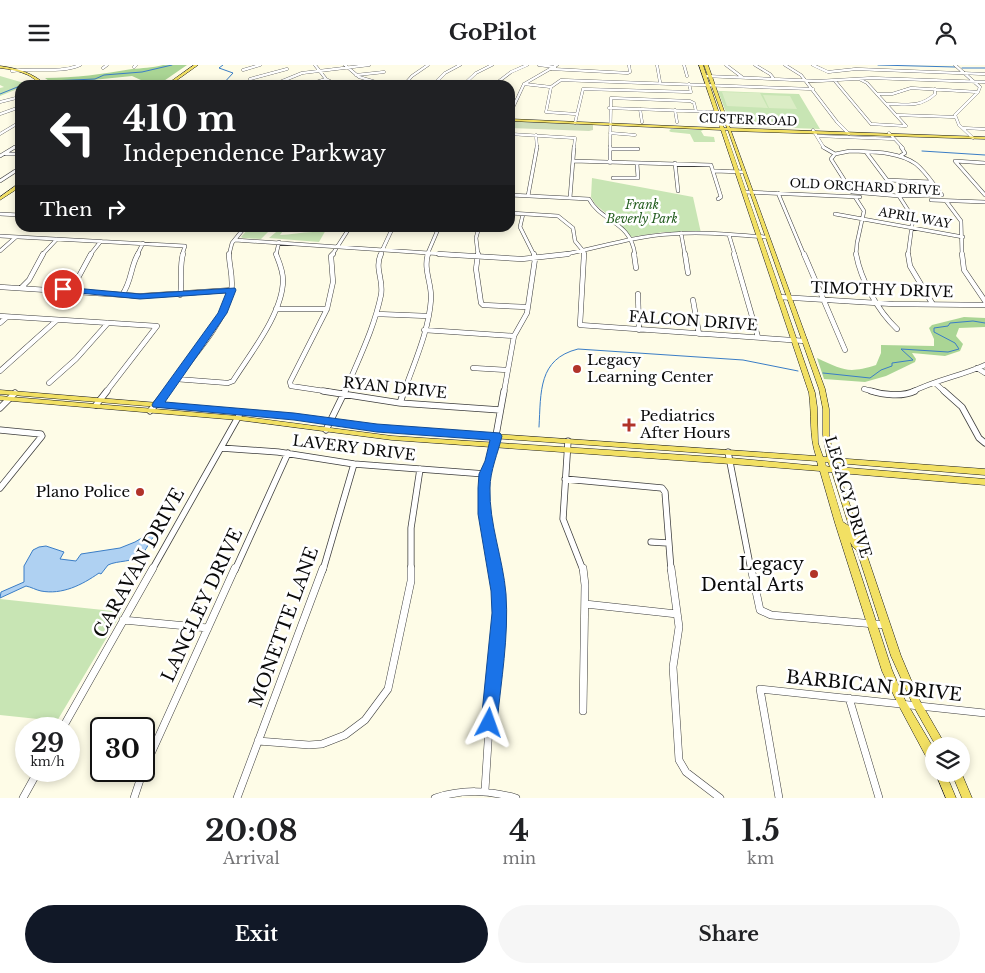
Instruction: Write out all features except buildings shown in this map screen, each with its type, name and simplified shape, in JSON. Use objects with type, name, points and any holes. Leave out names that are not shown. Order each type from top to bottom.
[{"type":"main road","points":[[169,80],[190,65]]},
{"type":"main road","points":[[175,80],[196,65]]},
{"type":"main road","name":"LEGACY DRIVE","points":[[701,65],[812,393],[814,407],[813,431],[819,459],[871,623],[887,671],[925,744]]},
{"type":"main road","name":"LEGACY DRIVE","points":[[706,65],[822,389],[826,409],[826,435],[831,459],[873,581],[896,656],[917,704],[936,737]]},
{"type":"main road","points":[[0,68],[17,70],[34,76],[39,80]]},
{"type":"main road","points":[[0,68],[31,79],[34,76]]},
{"type":"main road","points":[[183,70],[189,70]]},
{"type":"main road","points":[[717,113],[723,113]]},
{"type":"main road","name":"CUSTER ROAD","points":[[515,117],[610,124],[815,133],[985,137]]},
{"type":"main road","points":[[730,150],[737,150]]},
{"type":"main road","points":[[0,199],[15,188]]},
{"type":"main road","points":[[0,204],[15,193]]},
{"type":"main road","points":[[0,392],[154,409],[331,422],[567,450],[731,461],[985,482]]},
{"type":"main road","points":[[0,398],[98,403]]},
{"type":"main road","points":[[814,407],[826,409]]},
{"type":"main road","points":[[240,415],[326,430],[392,437],[568,441],[831,459],[985,472]]},
{"type":"main road","points":[[659,448],[660,457]]},
{"type":"main road","points":[[924,467],[928,477]]},
{"type":"main road","points":[[839,523],[848,528],[856,545],[862,549]]},
{"type":"main road","points":[[858,580],[873,581]]},
{"type":"main road","points":[[944,782],[951,798]]},
{"type":"main road","points":[[960,782],[967,798]]},
{"type":"street","points":[[25,66],[51,65]]},
{"type":"street","points":[[12,71],[71,70],[80,65]]},
{"type":"street","points":[[103,68],[107,65]]},
{"type":"street","points":[[243,70],[260,65]]},
{"type":"street","points":[[285,65],[287,69],[296,75]]},
{"type":"street","points":[[315,65],[326,79],[323,80]]},
{"type":"street","points":[[284,80],[296,75],[345,66],[369,65]]},
{"type":"street","points":[[408,80],[428,65]]},
{"type":"street","points":[[438,80],[445,73],[460,65]]},
{"type":"street","points":[[468,80],[476,73],[492,65]]},
{"type":"street","points":[[501,80],[511,72],[527,65]]},
{"type":"street","points":[[539,65],[628,73],[630,72],[629,65]]},
{"type":"street","points":[[657,65],[660,82]]},
{"type":"street","points":[[684,65],[687,76]]},
{"type":"street","points":[[726,65],[742,77]]},
{"type":"street","points":[[755,65],[770,74],[774,79]]},
{"type":"street","points":[[785,65],[806,80],[837,122],[848,133]]},
{"type":"street","points":[[814,65],[826,71],[985,74]]},
{"type":"street","points":[[842,65],[846,70]]},
{"type":"street","points":[[955,65],[980,87],[978,92],[958,111],[955,117]]},
{"type":"street","points":[[345,66],[356,75],[371,80]]},
{"type":"street","points":[[515,103],[524,84],[555,67]]},
{"type":"street","points":[[250,79],[287,69]]},
{"type":"street","points":[[356,75],[384,72]]},
{"type":"street","points":[[705,76],[835,81],[858,79],[985,82]]},
{"type":"street","points":[[524,84],[551,87],[564,79],[813,89]]},
{"type":"street","points":[[835,81],[871,123],[906,126],[866,83],[858,79]]},
{"type":"street","points":[[605,89],[606,81]]},
{"type":"street","points":[[575,122],[582,90],[691,91],[689,84]]},
{"type":"street","points":[[551,87],[546,112],[576,114]]},
{"type":"street","points":[[877,95],[892,94],[909,88],[978,92]]},
{"type":"street","points":[[887,104],[923,103],[936,94],[935,89]]},
{"type":"street","points":[[0,102],[15,98]]},
{"type":"street","points":[[610,163],[610,99],[692,102],[696,111]]},
{"type":"street","points":[[610,108],[717,113]]},
{"type":"street","points":[[0,114],[15,109]]},
{"type":"street","points":[[640,109],[642,121]]},
{"type":"street","points":[[675,110],[677,122]]},
{"type":"street","points":[[897,115],[955,117]]},
{"type":"street","points":[[955,117],[962,128],[972,137]]},
{"type":"street","points":[[0,134],[15,125]]},
{"type":"street","points":[[962,128],[985,129]]},
{"type":"street","points":[[610,133],[635,135]]},
{"type":"street","points":[[815,133],[891,136],[905,153],[900,156]]},
{"type":"street","points":[[815,133],[824,148],[835,154]]},
{"type":"street","points":[[515,134],[574,137],[570,197]]},
{"type":"street","points":[[528,196],[537,146],[536,135]]},
{"type":"street","points":[[1,154],[15,146]]},
{"type":"street","points":[[610,149],[638,149]]},
{"type":"street","points":[[897,329],[888,323],[856,257],[863,219],[863,208],[831,161],[831,157],[835,154],[850,151],[900,156],[915,164],[941,196],[900,197]]},
{"type":"street","points":[[866,152],[887,180],[931,182]]},
{"type":"street","points":[[1,154],[15,154]]},
{"type":"street","points":[[573,161],[711,165],[721,197],[718,199]]},
{"type":"street","points":[[985,163],[955,161],[985,195]]},
{"type":"street","points":[[675,163],[678,191]]},
{"type":"street","points":[[613,179],[638,177],[637,164]]},
{"type":"street","points":[[0,181],[15,171]]},
{"type":"street","points":[[714,171],[744,172]]},
{"type":"street","name":"OLD ORCHARD DRIVE","points":[[744,191],[985,202]]},
{"type":"street","points":[[778,193],[845,350]]},
{"type":"street","points":[[515,195],[589,199],[592,205],[614,221],[632,239],[635,245],[636,267]]},
{"type":"street","points":[[900,197],[913,215],[913,228],[908,257],[910,267],[932,303]]},
{"type":"street","points":[[946,201],[959,217],[963,237],[962,262],[964,270],[985,303]]},
{"type":"street","points":[[515,213],[556,215],[573,228],[574,241],[581,250]]},
{"type":"street","points":[[0,214],[15,215]]},
{"type":"street","points":[[485,790],[491,695],[499,613],[498,591],[484,514],[485,474],[495,440],[514,336],[527,313],[535,259],[533,251],[520,227],[522,214]]},
{"type":"street","name":"APRIL WAY","points":[[835,215],[963,237]]},
{"type":"street","points":[[154,409],[223,313],[232,290],[234,275],[229,257],[231,245],[241,232]]},
{"type":"street","points":[[276,309],[327,309],[333,282],[330,260],[347,232]]},
{"type":"street","points":[[326,430],[377,314],[382,291],[377,261],[391,232]]},
{"type":"street","points":[[400,403],[428,316],[432,286],[425,262],[426,253],[432,247],[437,232]]},
{"type":"street","points":[[478,232],[476,269],[480,303],[483,305],[527,307]]},
{"type":"street","points":[[235,240],[338,245],[382,251],[535,259],[660,234],[681,233],[767,237]]},
{"type":"street","points":[[681,233],[688,273]]},
{"type":"street","points":[[729,235],[758,337]]},
{"type":"street","points":[[0,236],[185,246],[180,263],[182,287],[180,295]]},
{"type":"street","points":[[0,251],[16,237]]},
{"type":"street","points":[[20,289],[29,280],[41,256],[57,239]]},
{"type":"street","points":[[69,290],[76,283],[93,250],[101,241]]},
{"type":"street","points":[[176,379],[228,383],[233,381],[276,309],[283,284],[282,265],[276,254],[279,242]]},
{"type":"street","points":[[122,295],[127,290],[133,263],[143,243]]},
{"type":"street","name":"FALCON DRIVE","points":[[581,250],[584,252],[580,325],[805,341]]},
{"type":"street","points":[[0,287],[69,290],[122,295],[180,295],[232,290]]},
{"type":"street","points":[[638,294],[639,330]]},
{"type":"street","name":"TIMOTHY DRIVE","points":[[778,297],[877,303],[985,303]]},
{"type":"street","points":[[693,299],[699,334]]},
{"type":"street","name":"RYAN DRIVE","points":[[327,309],[290,384],[291,386],[400,403],[500,409]]},
{"type":"street","points":[[377,314],[428,316]]},
{"type":"street","points":[[0,316],[156,326],[98,403]]},
{"type":"street","points":[[0,323],[7,317]]},
{"type":"street","points":[[0,371],[57,320]]},
{"type":"street","points":[[49,383],[76,359],[108,323]]},
{"type":"street","points":[[424,330],[514,336]]},
{"type":"street","points":[[864,389],[881,394],[902,395],[913,393],[924,386],[963,375],[985,365]]},
{"type":"street","points":[[473,368],[507,370]]},
{"type":"street","points":[[977,368],[985,373]]},
{"type":"street","points":[[935,383],[962,407],[984,443]]},
{"type":"street","points":[[0,408],[14,393]]},
{"type":"street","name":"CARAVAN DRIVE","points":[[69,717],[240,415]]},
{"type":"street","points":[[0,430],[41,434],[42,437],[0,488]]},
{"type":"street","points":[[568,441],[564,519],[582,565],[585,585],[583,711]]},
{"type":"street","name":"LAVERY DRIVE","points":[[221,447],[288,453],[354,464],[485,474]]},
{"type":"street","points":[[728,452],[752,580],[760,610],[771,615],[886,625]]},
{"type":"street","name":"LANGLEY DRIVE","points":[[155,744],[288,453]]},
{"type":"street","name":"MONETTE LANE","points":[[238,798],[318,585],[354,464]]},
{"type":"street","points":[[258,741],[311,745],[328,742],[344,736],[367,719],[382,700],[388,689],[411,581],[411,528],[420,469]]},
{"type":"street","points":[[565,479],[662,488],[665,492],[668,543],[679,627],[673,676],[679,760],[686,772],[720,798]]},
{"type":"street","points":[[651,542],[668,543]]},
{"type":"street","points":[[585,604],[677,613]]},
{"type":"street","points":[[123,620],[208,628]]},
{"type":"street","name":"BARBICAN DRIVE","points":[[779,798],[760,689],[917,704],[985,713]]},
{"type":"street","points":[[849,698],[879,798]]},
{"type":"street","points":[[23,798],[32,782]]},
{"type":"street","name":"LANGLEY DRIVE","points":[[134,798],[139,782]]},
{"type":"street","points":[[435,798],[453,792],[485,790],[516,798]]},
{"type":"green space","points":[[187,65],[165,80],[141,80],[132,76],[92,80],[48,80],[45,78],[89,75],[151,67]]},
{"type":"green space","points":[[0,76],[15,80],[15,90],[0,96],[0,88],[4,87],[0,85]]},
{"type":"green space","points":[[718,91],[799,94],[820,129],[731,126]]},
{"type":"green space","points":[[722,92],[760,93],[768,108],[727,106]]},
{"type":"green space","points":[[763,95],[790,96],[797,109],[769,108]]},
{"type":"green space","points":[[515,121],[593,125],[593,130],[515,128]]},
{"type":"green space","points":[[671,129],[703,130],[701,131],[704,136],[714,137],[715,142],[694,142],[690,134],[671,132],[669,131]]},
{"type":"green space","name":"Frank Beverly Park","points":[[592,178],[693,197],[701,233],[664,232],[631,237],[595,204],[591,197]]},
{"type":"green space","points":[[245,232],[268,232],[261,239],[241,237]]},
{"type":"green space","points":[[276,232],[282,232],[280,235],[325,232],[319,242],[269,238]]},
{"type":"green space","points":[[964,317],[985,318],[985,327],[959,328],[956,336],[963,344],[960,351],[945,356],[912,353],[916,359],[915,362],[886,376],[865,382],[824,379],[817,358],[840,368],[852,370],[866,368],[876,365],[881,353],[881,345],[934,346],[934,339],[929,328],[932,325]]},
{"type":"green space","points":[[0,599],[122,612],[59,717],[0,715]]},
{"type":"water","points":[[157,529],[159,533],[153,537],[138,557],[108,565],[101,574],[99,573],[79,585],[57,592],[39,591],[26,586],[0,598],[1,592],[24,582],[24,566],[33,550],[39,547],[46,546],[64,552],[60,559],[76,561],[81,554],[120,548],[135,542]]},
{"type":"waterway","points":[[72,80],[95,79],[104,75],[142,72],[172,65]]},
{"type":"waterway","points":[[223,65],[219,68],[233,73],[227,80]]},
{"type":"waterway","points":[[878,65],[955,67]]},
{"type":"waterway","points":[[962,68],[985,68]]},
{"type":"waterway","points":[[0,94],[15,88]]},
{"type":"waterway","points":[[922,151],[985,155]]},
{"type":"waterway","points":[[823,373],[870,378],[881,370],[892,366],[892,363],[913,360],[901,349],[948,352],[959,349],[955,343],[934,332],[934,328],[948,326],[950,323],[973,321],[985,323]]},
{"type":"waterway","points":[[539,427],[540,401],[544,379],[555,360],[578,349],[743,360],[798,371]]},
{"type":"place","name":"Legacy Learning Center","points":[[577,369]]},
{"type":"place","name":"Pediatrics After Hours","points":[[629,425]]},
{"type":"place","name":"Plano Police","points":[[140,492]]},
{"type":"place","name":"Legacy Dental Arts","points":[[814,574]]},
{"type":"route","points":[[63,289],[140,296],[232,290],[223,313],[157,405],[294,416],[377,428],[496,436],[491,461],[485,474],[484,488],[484,514],[498,591],[499,613],[489,723]]}]
